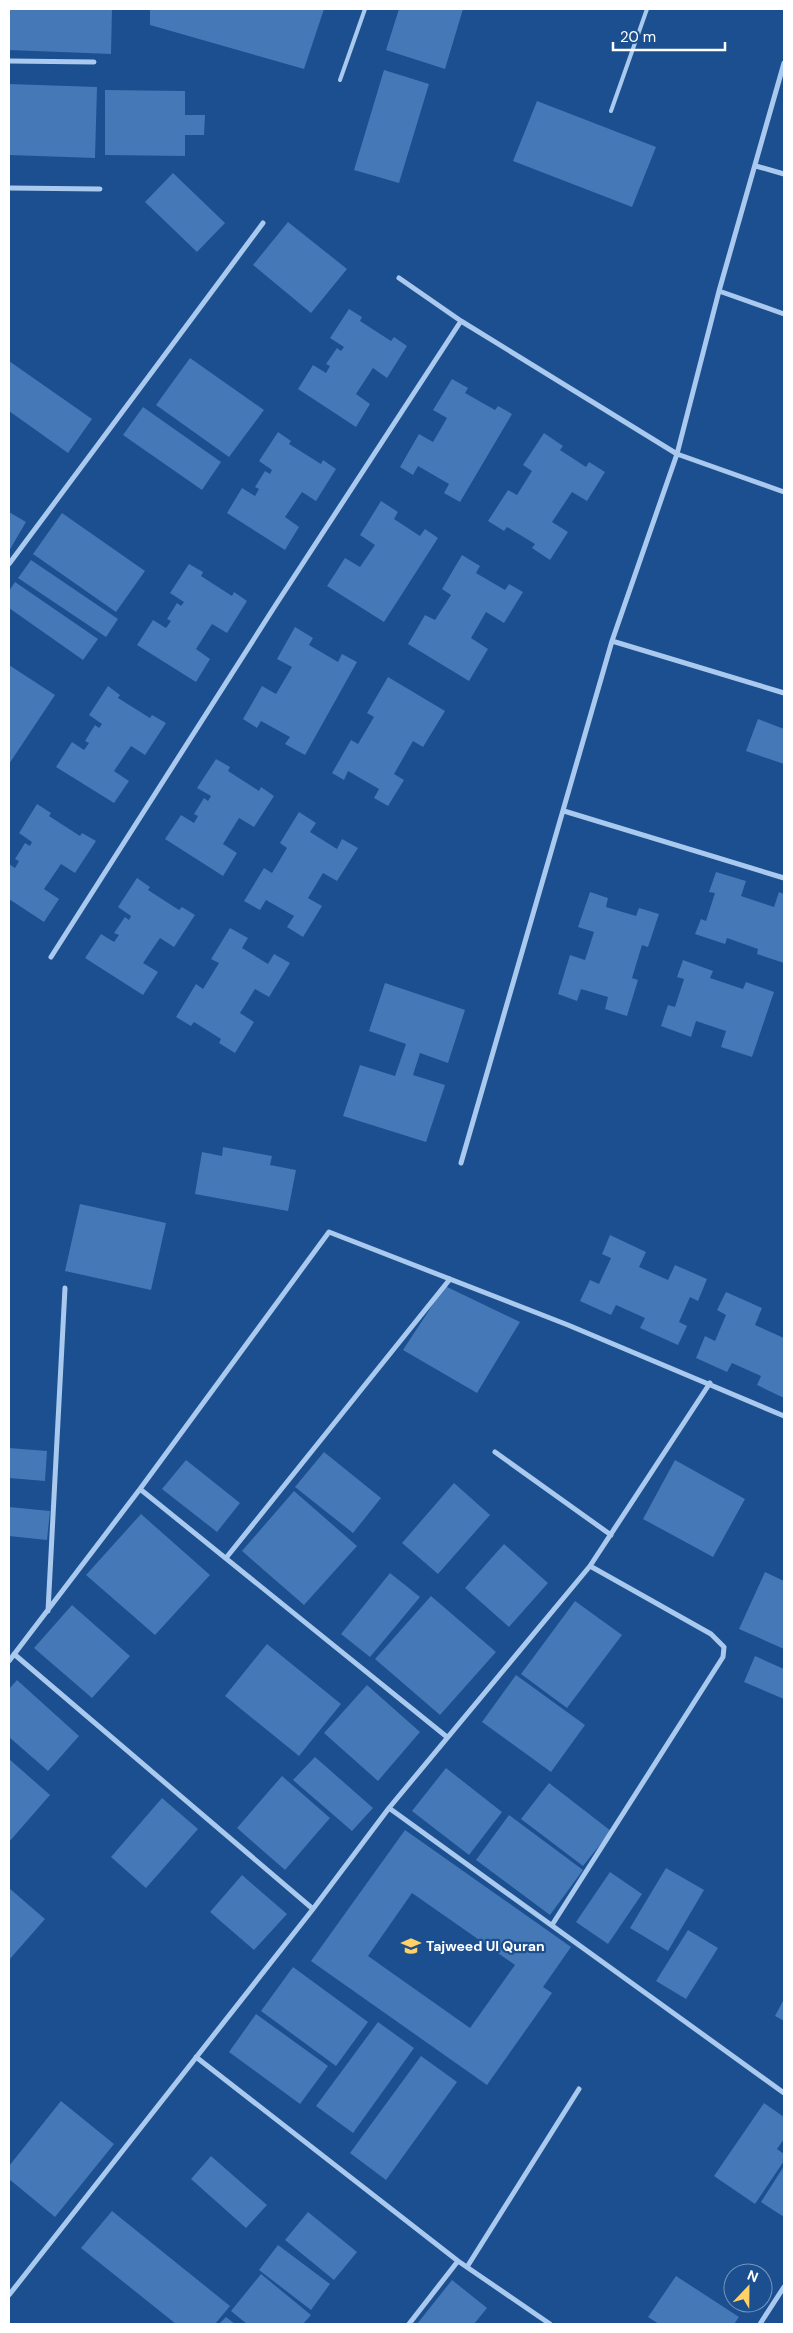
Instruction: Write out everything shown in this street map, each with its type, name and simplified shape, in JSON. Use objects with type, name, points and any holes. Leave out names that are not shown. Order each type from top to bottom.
[{"type":"street","points":[[9,62],[94,62]]},
{"type":"street","points":[[461,1163],[612,642],[677,454],[719,292],[784,64]]},
{"type":"street","points":[[756,166],[784,174]]},
{"type":"street","points":[[9,188],[100,189]]},
{"type":"street","points":[[9,564],[263,223]]},
{"type":"street","points":[[399,278],[461,321],[677,454],[784,492]]},
{"type":"street","points":[[719,292],[784,314]]},
{"type":"street","points":[[51,957],[275,606],[461,321]]},
{"type":"street","points":[[612,642],[784,693]]},
{"type":"street","points":[[564,811],[784,878]]},
{"type":"street","points":[[9,1662],[330,1232],[710,1383],[784,1416]]},
{"type":"street","points":[[226,1558],[450,1279]]},
{"type":"street","points":[[48,1612],[65,1288]]},
{"type":"street","points":[[9,2295],[313,1909],[389,1808],[590,1566],[612,1536],[710,1383]]},
{"type":"street","points":[[495,1452],[612,1536]]},
{"type":"street","points":[[140,1489],[447,1737]]},
{"type":"street","points":[[552,1925],[723,1657],[724,1648],[711,1634],[590,1566]]},
{"type":"street","points":[[14,1654],[313,1909]]},
{"type":"street","points":[[389,1808],[784,2093]]},
{"type":"street","points":[[196,2057],[458,2261],[550,2324]]},
{"type":"street","points":[[468,2267],[579,2089]]},
{"type":"street","points":[[409,2324],[458,2261]]},
{"type":"street","points":[[760,2324],[784,2287]]},
{"type":"lane","points":[[340,80],[365,9]]},
{"type":"lane","points":[[611,111],[647,9]]},
{"type":"building","points":[[9,9],[112,9],[111,54],[9,50]]},
{"type":"building","points":[[150,9],[324,9],[304,69],[150,25]]},
{"type":"building","points":[[399,9],[463,9],[445,69],[386,50]]},
{"type":"building","points":[[384,70],[429,84],[399,183],[354,170]]},
{"type":"building","points":[[9,84],[97,87],[95,158],[9,155]]},
{"type":"building","points":[[105,90],[185,91],[185,115],[205,115],[204,135],[185,135],[185,156],[105,155]]},
{"type":"building","points":[[537,101],[656,147],[632,207],[513,161]]},
{"type":"building","points":[[173,173],[225,223],[197,252],[145,202]]},
{"type":"building","points":[[288,222],[347,269],[311,313],[253,265]]},
{"type":"building","points":[[349,309],[362,317],[360,321],[391,341],[394,337],[407,346],[387,378],[373,368],[356,394],[370,404],[356,427],[298,389],[313,365],[326,373],[330,366],[326,364],[337,348],[341,351],[344,347],[330,338]]},
{"type":"building","points":[[190,358],[264,410],[229,457],[156,405]]},
{"type":"building","points":[[9,361],[92,419],[68,453],[9,411]]},
{"type":"building","points":[[452,379],[468,388],[465,393],[495,410],[498,406],[512,414],[460,502],[444,493],[449,484],[418,466],[413,475],[400,467],[419,434],[433,442],[447,418],[433,410]]},
{"type":"building","points":[[143,407],[221,462],[202,490],[123,435]]},
{"type":"building","points":[[278,432],[291,441],[289,444],[321,464],[323,460],[336,469],[316,501],[302,492],[285,517],[299,527],[285,550],[227,513],[242,488],[255,496],[259,489],[255,487],[265,471],[270,474],[272,470],[259,461]]},
{"type":"building","points":[[544,433],[563,446],[560,450],[586,467],[589,462],[605,472],[587,501],[572,492],[552,522],[568,532],[550,560],[532,548],[535,544],[507,527],[504,531],[488,521],[508,490],[517,495],[532,471],[523,465]]},
{"type":"building","points":[[381,501],[398,512],[394,519],[420,536],[425,529],[438,538],[384,622],[327,586],[345,558],[360,567],[375,545],[360,535]]},
{"type":"building","points":[[9,512],[26,522],[9,551]]},
{"type":"building","points":[[62,513],[145,571],[116,612],[33,554]]},
{"type":"building","points":[[462,555],[480,566],[476,573],[505,590],[509,584],[523,592],[504,623],[486,612],[471,638],[488,649],[469,681],[408,644],[425,615],[435,620],[451,595],[442,589]]},
{"type":"building","points":[[31,560],[118,619],[106,637],[18,578]]},
{"type":"building","points":[[189,564],[203,572],[201,576],[232,596],[234,592],[247,601],[227,633],[212,624],[196,649],[210,659],[196,682],[137,645],[153,620],[166,628],[171,621],[167,619],[177,603],[181,606],[184,602],[170,593]]},
{"type":"building","points":[[15,582],[98,639],[83,660],[9,608],[9,591]]},
{"type":"building","points":[[295,627],[313,638],[309,645],[338,662],[342,654],[357,662],[305,755],[285,744],[290,737],[261,721],[257,728],[243,719],[262,686],[276,694],[292,667],[277,659]]},
{"type":"building","points":[[9,665],[55,695],[9,764]]},
{"type":"building","points":[[388,677],[445,711],[423,747],[413,741],[394,774],[404,780],[388,806],[374,798],[379,789],[348,771],[344,780],[332,773],[351,740],[358,744],[374,717],[367,713]]},
{"type":"building","points":[[108,686],[120,695],[118,698],[150,718],[152,715],[166,723],[145,755],[131,746],[114,771],[129,781],[114,803],[56,767],[72,742],[84,750],[89,743],[85,741],[95,725],[99,728],[102,724],[89,715]]},
{"type":"building","points":[[758,719],[784,729],[784,764],[746,751]]},
{"type":"building","points":[[216,759],[230,767],[228,771],[259,791],[261,787],[274,796],[254,827],[239,818],[223,844],[237,853],[223,876],[165,839],[181,815],[194,823],[198,816],[194,814],[204,798],[208,801],[211,796],[197,788]]},
{"type":"building","points":[[37,804],[51,813],[49,816],[80,836],[82,833],[96,841],[75,873],[61,864],[44,889],[59,899],[44,922],[9,899],[9,864],[15,868],[19,861],[15,859],[25,843],[30,846],[32,842],[19,833]]},
{"type":"building","points":[[299,812],[316,823],[310,832],[337,849],[342,839],[358,848],[337,881],[323,873],[308,898],[322,906],[303,937],[287,927],[294,916],[266,900],[260,910],[244,901],[264,868],[272,873],[287,848],[280,843]]},
{"type":"building","points":[[716,872],[746,881],[741,896],[774,907],[779,892],[784,894],[784,963],[757,954],[758,949],[727,938],[725,944],[695,934],[701,919],[706,921],[715,893],[709,892]]},
{"type":"building","points":[[137,878],[150,887],[148,890],[179,910],[182,907],[195,915],[174,947],[160,938],[143,963],[158,972],[143,995],[85,958],[101,934],[114,942],[119,935],[114,933],[125,917],[129,920],[131,916],[118,907]]},
{"type":"building","points":[[590,892],[608,898],[606,907],[636,916],[639,908],[659,914],[648,947],[642,945],[632,978],[638,980],[627,1016],[605,1009],[608,997],[581,989],[577,1001],[558,994],[570,955],[585,960],[594,932],[578,927]]},
{"type":"building","points":[[230,928],[248,938],[242,948],[268,964],[274,954],[290,963],[269,997],[255,989],[240,1013],[254,1022],[235,1053],[219,1043],[221,1039],[194,1022],[191,1026],[176,1017],[196,984],[203,989],[219,963],[211,959]]},
{"type":"building","points":[[683,960],[713,971],[710,978],[743,989],[746,982],[774,992],[752,1057],[721,1047],[726,1031],[696,1021],[691,1037],[661,1026],[668,1005],[675,1007],[684,979],[677,977]]},
{"type":"building","points":[[385,983],[465,1010],[448,1063],[420,1053],[413,1075],[445,1085],[426,1142],[343,1116],[360,1065],[395,1076],[406,1044],[369,1031]]},
{"type":"building","points":[[223,1147],[272,1156],[270,1165],[296,1170],[288,1211],[195,1194],[202,1152],[222,1156]]},
{"type":"building","points":[[80,1204],[166,1223],[151,1290],[65,1271]]},
{"type":"building","points":[[610,1235],[646,1252],[639,1267],[668,1280],[675,1265],[707,1279],[698,1301],[690,1297],[679,1322],[687,1326],[678,1345],[640,1328],[645,1318],[616,1305],[611,1315],[580,1301],[590,1280],[599,1284],[611,1258],[602,1254]]},
{"type":"building","points":[[445,1286],[520,1322],[477,1393],[403,1350]]},
{"type":"building","points":[[726,1292],[762,1308],[755,1325],[784,1338],[784,1398],[757,1385],[761,1376],[732,1363],[727,1372],[696,1358],[705,1336],[715,1341],[726,1315],[717,1310]]},
{"type":"building","points":[[9,1448],[47,1451],[45,1481],[9,1478]]},
{"type":"building","points":[[324,1452],[381,1498],[353,1533],[295,1487]]},
{"type":"building","points":[[186,1460],[240,1503],[217,1532],[162,1489]]},
{"type":"building","points":[[675,1460],[745,1499],[713,1557],[643,1519]]},
{"type":"building","points":[[454,1483],[490,1515],[438,1574],[402,1543]]},
{"type":"building","points":[[294,1491],[357,1546],[304,1605],[242,1551]]},
{"type":"building","points":[[9,1507],[50,1511],[47,1540],[9,1536]]},
{"type":"building","points":[[141,1514],[210,1575],[155,1635],[86,1575]]},
{"type":"building","points":[[504,1544],[548,1583],[509,1627],[465,1588]]},
{"type":"building","points":[[765,1572],[784,1581],[784,1649],[739,1629]]},
{"type":"building","points":[[390,1573],[420,1597],[370,1657],[341,1634]]},
{"type":"building","points":[[431,1596],[496,1652],[440,1715],[375,1659]]},
{"type":"building","points":[[575,1601],[622,1635],[567,1708],[521,1674]]},
{"type":"building","points":[[72,1605],[130,1656],[92,1698],[34,1648]]},
{"type":"building","points":[[267,1644],[341,1704],[299,1756],[225,1696]]},
{"type":"building","points":[[755,1656],[784,1669],[784,1699],[744,1682]]},
{"type":"building","points":[[516,1675],[585,1725],[551,1772],[482,1722]]},
{"type":"building","points":[[17,1680],[79,1736],[48,1771],[9,1737],[9,1689]]},
{"type":"building","points":[[367,1685],[420,1732],[378,1781],[324,1733]]},
{"type":"building","points":[[315,1757],[373,1808],[352,1831],[293,1780]]},
{"type":"building","points":[[9,1759],[50,1795],[9,1842]]},
{"type":"building","points":[[446,1768],[502,1812],[469,1855],[412,1811]]},
{"type":"building","points":[[282,1776],[330,1818],[285,1870],[237,1828]]},
{"type":"building","points":[[549,1783],[611,1831],[583,1866],[521,1819]]},
{"type":"building","points":[[162,1798],[198,1829],[146,1888],[111,1857]]},
{"type":"building","points":[[509,1815],[583,1870],[550,1915],[476,1860]]},
{"type":"building","points":[[405,1830],[571,1947],[543,1987],[552,1993],[487,2085],[311,1961]],"holes":[[[412,1893],[515,1965],[470,2028],[368,1956]]]},
{"type":"building","points":[[666,1868],[704,1890],[668,1951],[630,1928]]},
{"type":"building","points":[[610,1872],[642,1894],[608,1944],[576,1922]]},
{"type":"building","points":[[242,1875],[287,1914],[254,1950],[210,1912]]},
{"type":"building","points":[[9,1888],[45,1919],[9,1960]]},
{"type":"building","points":[[688,1930],[718,1948],[686,1999],[656,1981]]},
{"type":"building","points":[[293,1967],[368,2022],[336,2066],[261,2011]]},
{"type":"building","points":[[784,1999],[784,2021],[775,2016]]},
{"type":"building","points":[[256,2014],[328,2066],[300,2104],[229,2052]]},
{"type":"building","points":[[378,2022],[414,2048],[353,2133],[316,2106]]},
{"type":"building","points":[[421,2056],[457,2082],[386,2180],[350,2153]]},
{"type":"building","points":[[61,2101],[114,2144],[55,2217],[9,2179],[9,2166]]},
{"type":"building","points":[[764,2103],[784,2117],[784,2139],[777,2149],[784,2154],[784,2161],[755,2204],[714,2176]]},
{"type":"building","points":[[211,2156],[267,2205],[246,2228],[191,2179]]},
{"type":"building","points":[[784,2166],[784,2217],[761,2202]]},
{"type":"building","points":[[112,2211],[230,2306],[215,2324],[176,2324],[81,2248]]},
{"type":"building","points":[[308,2212],[357,2252],[334,2280],[285,2240]]},
{"type":"building","points":[[278,2245],[330,2284],[311,2310],[259,2270]]},
{"type":"building","points":[[261,2274],[311,2315],[303,2324],[247,2324],[231,2311]]},
{"type":"building","points":[[676,2276],[723,2307],[723,2313],[733,2313],[739,2317],[734,2324],[659,2324],[648,2317]]},
{"type":"building","points":[[452,2280],[487,2308],[474,2324],[417,2324]]},
{"type":"building","points":[[226,2317],[235,2324],[219,2324]]},
{"type":"place","name":"Tajweed Ul Quran","points":[[411,1946]]}]
